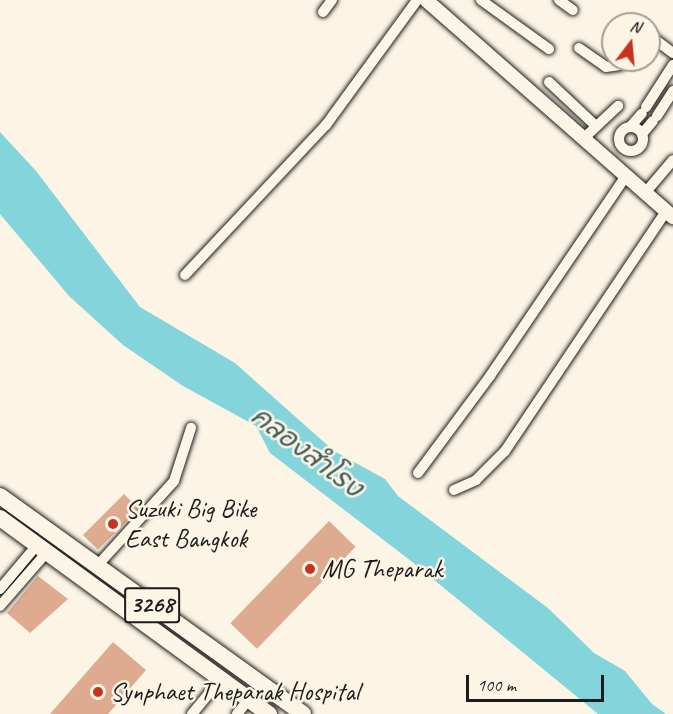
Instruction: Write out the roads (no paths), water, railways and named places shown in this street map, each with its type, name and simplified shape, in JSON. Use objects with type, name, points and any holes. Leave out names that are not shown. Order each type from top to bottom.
[{"type":"main road","points":[[427,1],[670,214]]},
{"type":"main road","name":"3268","points":[[0,496],[303,714]]},
{"type":"main road","name":"3268","points":[[0,518],[269,714]]},
{"type":"street","points":[[323,12],[332,0]]},
{"type":"street","points":[[481,0],[549,49]]},
{"type":"street","points":[[559,0],[573,10]]},
{"type":"street","points":[[184,274],[326,125],[427,1]]},
{"type":"street","points":[[579,48],[601,63]]},
{"type":"street","points":[[607,158],[620,142],[622,131],[630,127],[644,110],[673,65]]},
{"type":"street","points":[[549,82],[595,125]]},
{"type":"street","points":[[418,473],[490,376],[623,172],[631,152],[642,146],[642,134],[673,91]]},
{"type":"street","points":[[584,138],[595,125],[618,106]]},
{"type":"street","points":[[630,127],[642,134]]},
{"type":"street","points":[[620,142],[631,152]]},
{"type":"street","points":[[645,193],[673,160]]},
{"type":"street","points":[[454,490],[476,480],[511,443],[670,214]]},
{"type":"street","points":[[98,566],[174,481],[191,428]]},
{"type":"street","points":[[0,589],[42,549]]},
{"type":"street","points":[[0,606],[42,549]]},
{"type":"street","points":[[192,714],[221,680]]},
{"type":"street","points":[[237,714],[249,699]]},
{"type":"water","name":"คลองสำโรง","points":[[0,132],[36,171],[140,307],[235,363],[334,451],[385,479],[398,496],[548,608],[594,653],[625,671],[652,704],[666,714],[598,714],[411,561],[270,453],[256,426],[183,386],[123,345],[69,296],[0,214]]},
{"type":"place","name":"Suzuki Big Bike East Bangkok","points":[[113,524]]},
{"type":"place","name":"MG Theparak","points":[[310,569]]},
{"type":"place","name":"Synphaet Theparak Hospital","points":[[98,692]]}]
